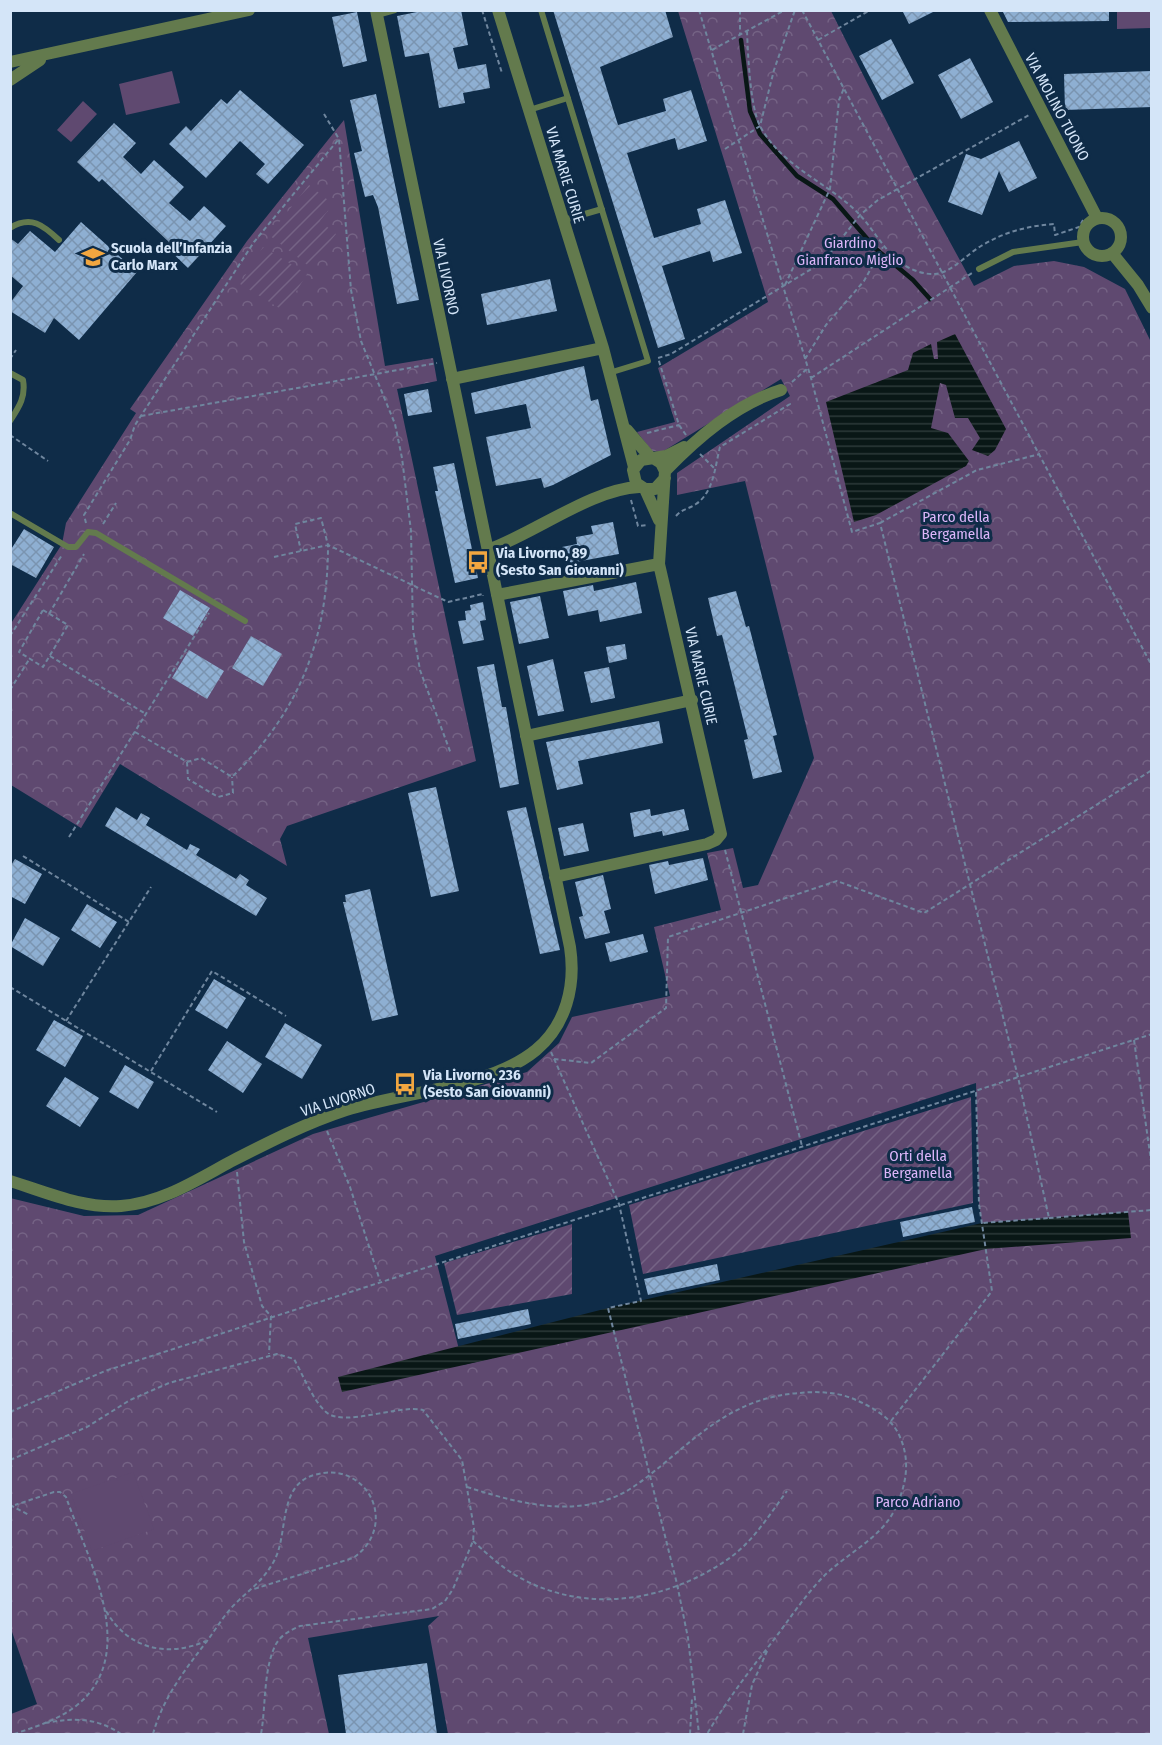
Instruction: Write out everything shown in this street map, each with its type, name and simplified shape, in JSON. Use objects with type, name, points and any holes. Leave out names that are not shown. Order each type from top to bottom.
[{"type":"street","points":[[10,62],[249,10]]},
{"type":"street","name":"VIA MARIE CURIE","points":[[498,10],[603,348],[634,468]]},
{"type":"street","name":"VIA MOLINO TUONO","points":[[990,10],[1091,217],[1109,219],[1118,227],[1120,244],[1112,253]]},
{"type":"street","name":"VIA LIVORNO","points":[[10,1181],[82,1202],[121,1206],[163,1196],[322,1118],[361,1106],[488,1075],[520,1061],[546,1041],[562,1015],[572,978],[570,948],[376,13]]},
{"type":"street","points":[[10,80],[33,63],[69,49]]},
{"type":"street","points":[[1091,217],[1083,230],[1083,242],[1095,255],[1112,253],[1138,285],[1152,308]]},
{"type":"street","points":[[452,379],[603,348]]},
{"type":"street","points":[[488,550],[510,542],[616,489],[641,460],[666,456],[692,443],[766,395],[782,390]]},
{"type":"street","name":"VIA MARIE CURIE","points":[[623,424],[652,458]]},
{"type":"street","points":[[616,489],[655,489],[692,443]]},
{"type":"street","points":[[652,458],[661,463],[665,474]]},
{"type":"street","points":[[634,468],[634,479],[642,488]]},
{"type":"street","name":"VIA MARIE CURIE","points":[[665,474],[659,564],[721,834]]},
{"type":"street","name":"VIA MARIE CURIE","points":[[642,488],[660,524]]},
{"type":"street","points":[[498,601],[659,564]]},
{"type":"street","points":[[526,736],[692,700]]},
{"type":"street","points":[[555,877],[707,844],[716,840],[721,834]]},
{"type":"lane","points":[[376,13],[395,10]]},
{"type":"lane","points":[[541,10],[648,361],[609,373]]},
{"type":"lane","points":[[529,110],[568,98]]},
{"type":"lane","points":[[563,220],[602,209]]},
{"type":"lane","points":[[10,228],[21,222],[33,222],[45,227],[59,240]]},
{"type":"lane","points":[[979,269],[1013,252],[1083,242]]},
{"type":"lane","points":[[10,373],[23,380],[24,389],[23,399],[10,421]]},
{"type":"lane","points":[[10,513],[68,547],[76,547],[88,532],[96,533],[245,621]]},
{"type":"path","points":[[699,10],[811,378],[852,532],[880,523],[977,470],[1040,454]]},
{"type":"path","points":[[740,10],[740,35]]},
{"type":"path","points":[[712,50],[785,10]]},
{"type":"path","points":[[725,149],[760,126],[774,70],[795,10]]},
{"type":"path","points":[[802,10],[1152,666]]},
{"type":"path","points":[[818,40],[870,10]]},
{"type":"path","points":[[747,31],[752,82],[760,126],[797,168],[830,189],[860,215],[883,247],[902,264],[932,275],[944,273],[982,245],[1006,233],[1054,224],[1054,235],[1079,226],[1091,217]]},
{"type":"path","points":[[783,287],[795,268],[802,244],[830,189],[839,100],[844,88]]},
{"type":"path","points":[[715,469],[696,450],[679,425],[658,358],[672,354],[823,262],[860,215],[898,188],[1032,113]]},
{"type":"path","points":[[324,114],[339,139],[353,299],[361,341],[395,424],[402,458],[411,531],[413,630],[420,670],[451,754]]},
{"type":"path","points":[[88,532],[84,515],[141,416],[254,242],[339,139]]},
{"type":"path","points":[[805,359],[826,325],[864,281],[883,247]]},
{"type":"path","points":[[811,378],[979,269]]},
{"type":"path","points":[[10,359],[16,350]]},
{"type":"path","points":[[141,416],[448,361]]},
{"type":"path","points":[[630,496],[638,526],[671,523],[678,513],[701,499],[711,486],[720,447],[789,404],[782,390],[808,368]]},
{"type":"path","points":[[640,434],[679,425]]},
{"type":"path","points":[[10,435],[48,460]]},
{"type":"path","points":[[96,533],[116,503]]},
{"type":"path","points":[[187,762],[188,779],[218,797],[233,793],[232,777],[249,760],[293,700],[308,669],[326,602],[327,545],[321,518],[295,524],[301,551]]},
{"type":"path","points":[[880,523],[1018,1077],[1050,1218]]},
{"type":"path","points":[[274,557],[327,545],[448,602],[483,594],[486,609],[498,601]]},
{"type":"path","points":[[10,636],[68,547]]},
{"type":"path","points":[[49,614],[84,553]]},
{"type":"path","points":[[69,837],[215,603]]},
{"type":"path","points":[[43,610],[68,625],[50,656],[44,667],[19,652],[43,610]]},
{"type":"path","points":[[50,656],[146,714]]},
{"type":"path","points":[[10,690],[30,658]]},
{"type":"path","points":[[135,732],[187,762],[201,758],[232,777]]},
{"type":"path","points":[[554,1059],[591,1063],[666,1008],[668,937],[837,881],[924,912],[1152,770]]},
{"type":"path","points":[[721,834],[802,1146]]},
{"type":"path","points":[[23,856],[129,922]]},
{"type":"path","points":[[66,1021],[151,887]]},
{"type":"path","points":[[150,1072],[212,971],[286,1016]]},
{"type":"path","points":[[10,987],[217,1112]]},
{"type":"path","points":[[10,1412],[105,1371],[1152,1034]]},
{"type":"path","points":[[1134,1040],[1152,1168]]},
{"type":"path","points":[[546,1041],[619,1204],[640,1301],[608,1308],[677,1584],[688,1638],[699,1734]]},
{"type":"path","points":[[890,1421],[992,1292],[979,1204],[976,1090]]},
{"type":"path","points":[[322,1118],[350,1186],[380,1281]]},
{"type":"path","points":[[233,1161],[238,1176],[244,1242],[262,1306],[272,1316],[269,1355]]},
{"type":"path","points":[[982,1223],[1152,1210]]},
{"type":"path","points":[[10,1460],[87,1427],[152,1390],[269,1355],[285,1355],[294,1359],[326,1412],[336,1417],[402,1408],[423,1410],[455,1448],[462,1460],[473,1514],[473,1541],[453,1589],[444,1601],[432,1609],[300,1626],[286,1633],[276,1644],[270,1664],[261,1734]]},
{"type":"path","points":[[467,1487],[522,1503],[585,1505],[609,1500],[650,1475],[729,1412],[759,1400],[786,1394],[814,1392],[848,1396],[872,1407],[890,1421],[900,1435],[906,1454],[907,1475],[903,1493],[893,1514],[879,1530],[822,1577],[770,1645],[742,1677],[707,1734]]},
{"type":"path","points":[[153,1734],[164,1703],[181,1674],[234,1605],[254,1589],[276,1558],[282,1542],[289,1498],[300,1484],[313,1475],[329,1473],[355,1479],[367,1490],[374,1503],[377,1517],[375,1529],[363,1551],[353,1558],[254,1589]]},
{"type":"path","points":[[473,1541],[511,1573],[562,1594],[591,1600],[620,1601],[647,1595],[677,1584],[703,1573],[731,1556],[754,1536],[787,1491]]},
{"type":"path","points":[[13,1505],[54,1492],[60,1492],[66,1497],[105,1608],[114,1625],[126,1636],[154,1649],[189,1648],[207,1640]]},
{"type":"path","points":[[13,1505],[30,1515]]},
{"type":"path","points":[[14,1734],[42,1724],[76,1705],[100,1676],[109,1641],[105,1608]]},
{"type":"path","points":[[743,1734],[752,1685],[770,1645]]},
{"type":"path","points":[[690,1734],[693,1692]]},
{"type":"path","points":[[42,1724],[80,1718],[108,1726],[121,1734]]},
{"type":"green space","points":[[678,11],[831,11],[915,178],[974,286],[1014,266],[1054,261],[1084,267],[1125,289],[1151,342],[1151,1734],[448,1734],[428,1626],[439,1616],[308,1638],[329,1734],[11,1734],[11,1714],[37,1704],[10,1626],[10,1198],[84,1216],[138,1215],[313,1134],[527,1072],[559,1043],[572,1017],[670,996],[654,927],[721,910],[707,853],[733,848],[743,888],[758,885],[814,758],[745,481],[677,495],[677,473],[790,396],[781,379],[662,452],[652,451],[637,432],[675,422],[658,368],[768,302]],"holes":[[[976,1083],[979,1204],[982,1223],[1117,1213],[463,1365],[435,1256]]]},
{"type":"green space","points":[[1117,11],[1151,11],[1151,28],[1117,29]]},
{"type":"green space","points":[[172,71],[180,103],[126,115],[119,84]]},
{"type":"green space","points":[[83,101],[97,114],[71,142],[57,130]]},
{"type":"green space","points":[[344,120],[385,366],[433,358],[437,381],[397,389],[476,761],[287,826],[280,839],[287,866],[120,764],[81,828],[11,785],[10,625],[62,544],[66,523],[136,413],[130,409],[247,241]]},
{"type":"green space","points":[[309,185],[333,204],[320,221],[336,234],[310,267],[269,235]]},
{"type":"green space","points":[[263,247],[307,274],[284,311],[240,284]]},
{"type":"green space","name":"Orti della Bergamella","points":[[971,1097],[973,1203],[643,1274],[629,1205]]},
{"type":"green space","points":[[572,1224],[572,1294],[457,1315],[444,1263]]},
{"type":"green space","points":[[133,1472],[154,1529],[92,1551],[71,1494]]},
{"type":"shaded area","points":[[955,334],[1006,429],[995,450],[988,456],[972,450],[980,438],[968,418],[955,418],[946,385],[940,383],[931,428],[948,433],[969,461],[966,466],[876,515],[854,522],[826,402],[908,370],[913,353],[931,344],[934,359],[938,359],[937,342]]},
{"type":"shaded area","points":[[1128,1212],[1131,1238],[986,1249],[342,1392],[338,1377],[608,1308],[982,1223]]},
{"type":"building","points":[[427,10],[461,10],[468,45],[453,48],[458,69],[486,64],[490,88],[463,93],[465,103],[439,108],[429,53],[405,57],[397,16]]},
{"type":"building","points":[[553,10],[665,10],[673,37],[600,67],[618,125],[666,111],[663,99],[691,90],[707,141],[678,150],[675,138],[627,153],[654,238],[701,224],[697,209],[725,200],[742,253],[713,262],[710,251],[662,266],[685,339],[658,348]]},
{"type":"building","points":[[902,10],[937,10],[909,24]]},
{"type":"building","points":[[1002,10],[1109,10],[1109,21],[1008,22]]},
{"type":"building","points":[[357,12],[367,61],[343,67],[332,17]]},
{"type":"building","points":[[891,39],[914,83],[882,100],[859,56]]},
{"type":"building","points":[[970,58],[993,102],[961,119],[938,75]]},
{"type":"building","points":[[1152,71],[1152,107],[1065,110],[1064,74]]},
{"type":"building","points":[[240,90],[304,145],[268,184],[256,174],[265,164],[240,141],[206,178],[169,144],[186,126],[191,131],[221,99],[227,104]]},
{"type":"building","points":[[376,94],[419,300],[397,304],[378,207],[373,195],[365,197],[354,153],[362,151],[350,100]]},
{"type":"building","points":[[114,123],[136,143],[123,157],[141,174],[154,160],[184,187],[169,203],[190,221],[204,206],[226,226],[188,268],[165,246],[169,242],[102,179],[99,182],[77,162]]},
{"type":"building","points":[[1019,141],[1037,178],[1009,192],[999,171],[982,215],[948,202],[966,154],[981,159]]},
{"type":"building","points":[[81,222],[137,272],[79,340],[54,318],[45,333],[10,311],[10,303],[23,286],[10,275],[10,238],[18,244],[30,231],[55,252]]},
{"type":"building","points":[[550,279],[557,311],[487,325],[481,294]]},
{"type":"building","points":[[584,366],[591,401],[598,399],[611,455],[544,488],[541,478],[496,486],[486,437],[531,428],[526,404],[475,414],[471,393]]},
{"type":"building","points":[[428,389],[432,412],[408,416],[404,394]]},
{"type":"building","points":[[454,463],[478,578],[455,583],[435,491],[438,491],[433,467]]},
{"type":"building","points":[[613,522],[619,554],[565,564],[562,547],[577,544],[576,537],[593,534],[591,526]]},
{"type":"building","points":[[24,529],[54,547],[36,578],[10,564],[10,551]]},
{"type":"building","points":[[636,582],[642,613],[600,622],[598,610],[568,616],[563,591],[593,585],[594,591]]},
{"type":"building","points":[[180,590],[210,608],[193,636],[163,618]]},
{"type":"building","points":[[736,591],[746,627],[749,626],[777,735],[773,736],[782,772],[753,779],[744,740],[748,739],[722,635],[717,636],[708,598]]},
{"type":"building","points":[[540,596],[549,638],[519,644],[510,602]]},
{"type":"building","points":[[483,602],[486,620],[480,621],[484,640],[463,644],[458,621],[466,620],[465,611],[471,610],[470,605]]},
{"type":"building","points":[[251,636],[282,654],[263,686],[232,668]]},
{"type":"building","points":[[625,644],[627,659],[609,663],[606,647]]},
{"type":"building","points":[[189,650],[224,671],[207,699],[172,678]]},
{"type":"building","points":[[553,659],[564,711],[538,716],[527,666]]},
{"type":"building","points":[[494,664],[502,707],[506,707],[519,784],[500,788],[477,667]]},
{"type":"building","points":[[609,667],[615,698],[591,703],[584,672]]},
{"type":"building","points":[[659,721],[663,743],[578,761],[583,784],[557,790],[546,742]]},
{"type":"building","points":[[436,787],[459,891],[431,897],[408,793]]},
{"type":"building","points":[[116,807],[137,820],[141,813],[150,818],[146,825],[187,850],[190,844],[200,849],[196,855],[236,879],[240,874],[249,880],[246,885],[267,898],[256,916],[105,826]]},
{"type":"building","points":[[526,807],[560,950],[540,954],[507,811]]},
{"type":"building","points":[[650,809],[651,816],[684,809],[689,830],[663,836],[662,831],[634,837],[630,813]]},
{"type":"building","points":[[583,823],[589,851],[564,856],[558,828]]},
{"type":"building","points":[[703,858],[708,880],[655,894],[649,865],[668,861],[669,865]]},
{"type":"building","points":[[15,859],[42,874],[25,904],[10,896],[10,867]]},
{"type":"building","points":[[603,875],[611,909],[604,911],[610,933],[585,939],[579,917],[583,916],[575,882]]},
{"type":"building","points":[[370,889],[398,1015],[372,1021],[343,902],[346,902],[345,895]]},
{"type":"building","points":[[87,904],[117,922],[100,948],[71,930]]},
{"type":"building","points":[[25,918],[60,938],[43,966],[10,946]]},
{"type":"building","points":[[643,934],[648,952],[610,962],[605,943]]},
{"type":"building","points":[[214,979],[246,998],[227,1029],[195,1010]]},
{"type":"building","points":[[54,1020],[83,1036],[65,1067],[36,1050]]},
{"type":"building","points":[[285,1023],[322,1045],[302,1079],[265,1057]]},
{"type":"building","points":[[227,1041],[262,1064],[243,1093],[208,1070]]},
{"type":"building","points":[[125,1065],[154,1082],[138,1109],[109,1092]]},
{"type":"building","points":[[65,1077],[99,1098],[80,1127],[46,1106]]},
{"type":"building","points":[[972,1207],[975,1222],[903,1237],[900,1222]]},
{"type":"building","points":[[717,1264],[720,1280],[648,1295],[644,1279]]},
{"type":"building","points":[[528,1309],[531,1324],[458,1339],[455,1324]]},
{"type":"building","points":[[427,1663],[437,1734],[346,1734],[338,1675]]},
{"type":"waterway","points":[[741,40],[750,111],[760,134],[797,176],[833,199],[876,249],[913,280],[930,299]]},
{"type":"place","name":"Scuola dell’Infanzia Carlo Marx","points":[[93,257]]},
{"type":"place","name":"Via Livorno, 89 (Sesto San Giovanni)","points":[[478,562]]},
{"type":"place","name":"Via Livorno, 236 (Sesto San Giovanni)","points":[[405,1084]]},
{"type":"park label","name":"Giardino Gianfranco Miglio","points":[[850,252]]},
{"type":"park label","name":"Parco della Bergamella","points":[[956,526]]},
{"type":"park label","name":"Parco Adriano","points":[[918,1502]]}]
